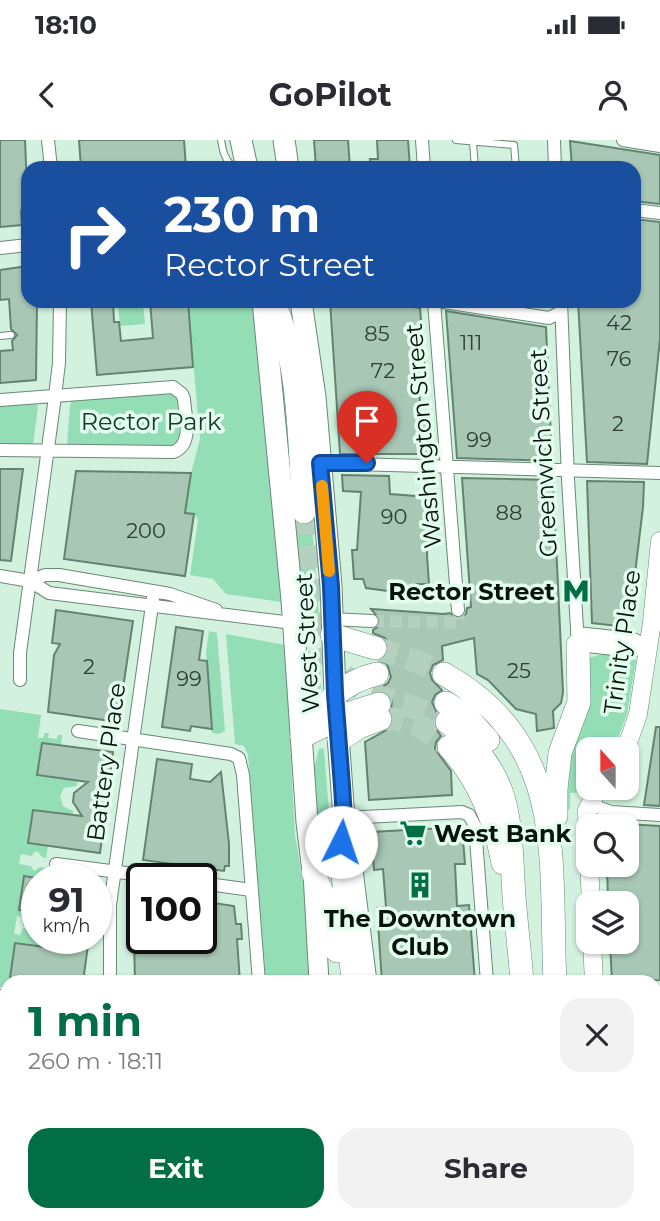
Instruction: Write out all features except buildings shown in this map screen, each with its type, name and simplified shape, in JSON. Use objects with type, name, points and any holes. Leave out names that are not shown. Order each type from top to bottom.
[{"type":"highway","points":[[241,140],[245,161]]},
{"type":"highway","points":[[284,140],[287,161]]},
{"type":"highway","name":"West Street","points":[[273,308],[272,392],[313,872]]},
{"type":"highway","points":[[274,308],[286,340],[295,389],[304,512]]},
{"type":"highway","name":"West Street","points":[[302,308],[313,372],[344,818]]},
{"type":"highway","points":[[332,627],[375,648]]},
{"type":"highway","points":[[551,868],[556,839],[559,761],[562,744],[579,702],[578,639]]},
{"type":"highway","points":[[302,737],[313,719],[335,694],[358,680],[377,674]]},
{"type":"highway","points":[[444,674],[474,693],[509,728],[538,779],[545,804],[551,868],[555,975]]},
{"type":"highway","points":[[302,737],[359,727],[380,712]]},
{"type":"highway","points":[[447,713],[481,755],[507,804],[512,835],[521,975]]},
{"type":"highway","points":[[449,747],[468,770],[485,803],[515,905]]},
{"type":"highway","points":[[344,818],[341,852],[352,975]]},
{"type":"highway","points":[[313,872],[325,896],[332,921],[338,975]]},
{"type":"main road","name":"Trinity Place","points":[[630,737],[636,721],[648,646],[660,541]]},
{"type":"main road","points":[[586,814],[592,800]]},
{"type":"main road","name":"West Street","points":[[344,818],[359,905],[366,975]]},
{"type":"main road","name":"West Street","points":[[313,872],[319,975]]},
{"type":"main road","points":[[593,954],[594,975]]},
{"type":"street","points":[[48,140],[50,161]]},
{"type":"street","points":[[422,140],[424,161]]},
{"type":"street","points":[[554,140],[555,161]]},
{"type":"street","points":[[623,140],[660,146]]},
{"type":"street","points":[[641,211],[660,213]]},
{"type":"street","points":[[0,247],[21,246]]},
{"type":"street","points":[[20,680],[20,653],[55,395],[60,308]]},
{"type":"street","name":"Washington Street","points":[[436,308],[458,610]]},
{"type":"street","points":[[482,308],[549,318],[560,308]]},
{"type":"street","name":"Greenwich Street","points":[[561,308],[567,470],[578,639]]},
{"type":"street","points":[[0,400],[173,387],[184,399],[187,437],[183,447],[173,452],[0,450]]},
{"type":"street","points":[[320,463],[660,473]]},
{"type":"street","points":[[30,581],[52,573],[154,591],[194,601],[223,613]]},
{"type":"street","points":[[0,576],[30,581],[49,593],[293,623]]},
{"type":"street","name":"Battery Place","points":[[110,975],[108,939],[115,872],[154,591]]},
{"type":"street","points":[[332,627],[372,621]]},
{"type":"street","points":[[578,639],[632,651],[648,646]]},
{"type":"street","points":[[78,731],[231,754],[239,758],[242,766],[258,975]]},
{"type":"street","points":[[589,804],[598,809],[660,815]]},
{"type":"street","points":[[344,818],[467,813],[472,817],[475,826],[486,975]]},
{"type":"street","points":[[112,872],[126,873]]},
{"type":"street","points":[[217,885],[251,890]]},
{"type":"lane","points":[[221,140],[223,153],[228,161]]},
{"type":"lane","points":[[456,140],[514,145],[515,161]]},
{"type":"lane","points":[[474,143],[475,161]]},
{"type":"lane","points":[[0,336],[11,335]]},
{"type":"lane","points":[[282,364],[286,340]]},
{"type":"lane","points":[[272,392],[279,371]]},
{"type":"green space","points":[[118,308],[144,308],[145,324],[120,326]]},
{"type":"green space","points":[[189,308],[253,308],[281,602],[226,594],[213,579],[190,575],[198,520],[194,514],[185,513],[200,439]]},
{"type":"green space","points":[[283,373],[311,512],[319,616],[302,622],[281,380]]},
{"type":"green space","name":"Rector Park","points":[[166,391],[177,398],[180,438],[176,446],[67,445],[72,399]]},
{"type":"green space","name":"Rector Park","points":[[37,402],[33,444],[0,445],[0,404]]},
{"type":"green space","points":[[209,631],[217,633],[225,731],[219,734],[212,733],[206,652]]},
{"type":"green space","points":[[226,634],[285,645],[295,836],[305,893],[312,975],[265,975],[248,755],[244,746],[235,744]]},
{"type":"green space","points":[[308,651],[320,654],[321,688],[313,698],[309,696]]},
{"type":"green space","points":[[602,654],[636,660],[627,714],[618,737],[576,737],[576,793],[570,793],[568,811],[566,775],[589,658]]},
{"type":"green space","points":[[0,709],[41,715],[38,738],[43,738],[45,733],[49,733],[48,738],[57,739],[58,735],[62,735],[61,745],[42,743],[37,775],[77,781],[77,786],[64,788],[60,796],[63,806],[73,811],[73,815],[33,810],[28,843],[48,846],[46,858],[38,852],[34,852],[32,856],[21,854],[21,917],[17,916],[14,934],[20,935],[21,933],[21,944],[15,943],[11,975],[0,975]]},
{"type":"green space","points":[[322,748],[331,835],[319,839],[314,768],[319,749]]},
{"type":"tunnel","points":[[304,512],[314,612],[331,659],[346,678],[367,692],[447,722]]},
{"type":"tunnel","points":[[372,621],[459,623],[458,610]]},
{"type":"tunnel","points":[[375,648],[419,662],[444,674]]},
{"type":"tunnel","points":[[380,719],[409,722],[449,747]]},
{"type":"slow traffic","points":[[322,486],[329,571]]},
{"type":"place","name":"Rector Street","points":[[576,591]]},
{"type":"place","name":"West Bank","points":[[413,833]]},
{"type":"place","name":"The Downtown Club","points":[[420,885]]},
{"type":"route","points":[[341,842],[344,818],[341,756],[335,694],[331,586],[320,463],[367,463]]}]
